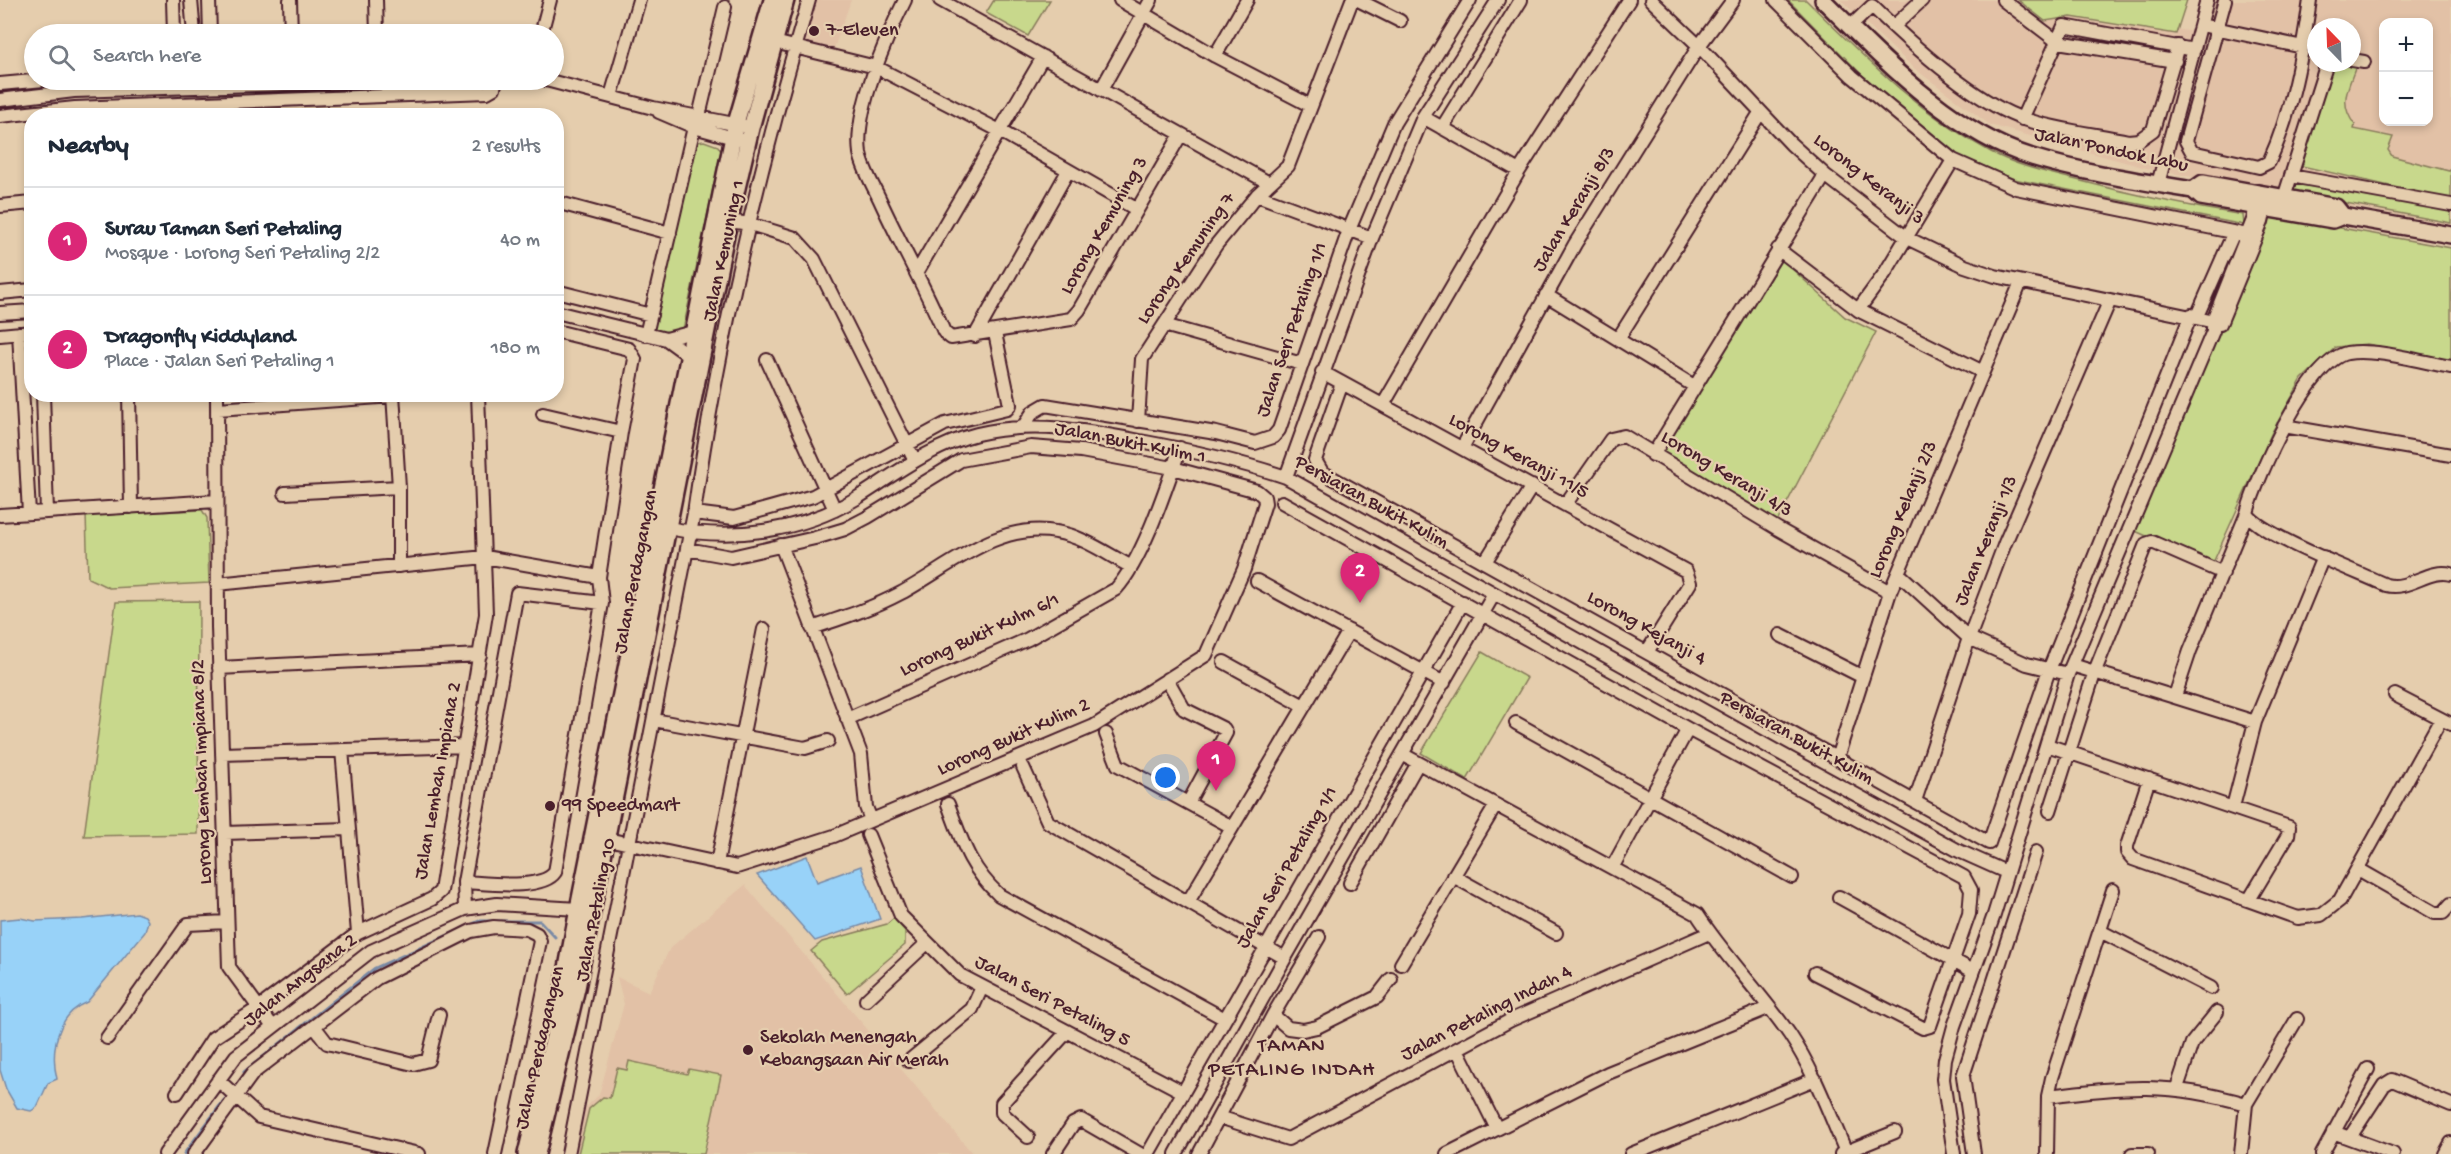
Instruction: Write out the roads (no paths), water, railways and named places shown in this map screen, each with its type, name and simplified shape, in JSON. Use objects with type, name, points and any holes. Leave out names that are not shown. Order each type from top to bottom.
[{"type":"main road","name":"Jalan Perdagangan","points":[[526,1154],[555,1032],[688,355],[772,0]]},
{"type":"main road","name":"Jalan Perdagangan","points":[[537,1154],[577,988],[607,839],[729,221],[742,132],[774,42],[786,0]]},
{"type":"main road","name":"Jalan Pondok Labu","points":[[1823,0],[1902,76],[1940,107],[1992,140],[2032,157],[2193,190],[2203,183],[2333,220],[2343,216],[2451,235]]},
{"type":"street","points":[[173,0],[174,24]]},
{"type":"street","points":[[191,0],[193,24]]},
{"type":"street","points":[[209,0],[210,24]]},
{"type":"street","points":[[290,0],[291,24]]},
{"type":"street","points":[[376,0],[377,24]]},
{"type":"street","points":[[544,24],[550,0]]},
{"type":"street","points":[[611,96],[639,0]]},
{"type":"street","name":"Jalan Kemuning 1","points":[[690,532],[706,433],[750,224],[809,0]]},
{"type":"street","name":"Lorong Kemuning 3","points":[[905,0],[876,67],[865,108],[860,155],[944,332],[951,338],[995,333],[1071,319],[1079,310],[1180,135]]},
{"type":"street","points":[[940,0],[1269,183]]},
{"type":"street","points":[[1120,0],[1215,56],[1311,106]]},
{"type":"street","points":[[1101,90],[1151,0]]},
{"type":"street","points":[[1215,56],[1246,0]]},
{"type":"street","name":"Lorong Kemuning 7","points":[[1138,421],[1142,359],[1216,245],[1257,195],[1288,166],[1352,0]]},
{"type":"street","points":[[1358,0],[1400,21]]},
{"type":"street","name":"Jalan Seri Petaling 1/1","points":[[1023,427],[1033,412],[1045,405],[1216,433],[1255,443],[1264,442],[1280,430],[1349,230],[1394,123],[1470,0]]},
{"type":"street","points":[[1286,477],[1372,238],[1423,117],[1498,0]]},
{"type":"street","points":[[1442,128],[1521,0]]},
{"type":"street","points":[[1383,405],[1519,171],[1629,0]]},
{"type":"street","name":"Lorong Keranji 3","points":[[1651,0],[1699,46],[1760,113],[1825,175],[1907,238],[1965,266],[2021,282],[2194,316],[2216,325]]},
{"type":"street","name":"Jalan Keranji 8/3","points":[[1462,448],[1575,244],[1699,46],[1733,0]]},
{"type":"street","points":[[1776,0],[1852,76],[1953,160],[2016,188],[2247,235]]},
{"type":"street","points":[[1894,26],[1922,0]]},
{"type":"street","points":[[2003,0],[2058,42],[2175,61]]},
{"type":"street","points":[[2158,184],[2207,0]]},
{"type":"street","points":[[2225,0],[2219,30],[2186,141],[2192,152],[2259,167],[2269,162],[2286,114],[2303,47],[2310,0]]},
{"type":"street","name":"Jalan Pondok Labu","points":[[1850,27],[1872,6],[1942,69],[1978,95],[2022,119],[2128,141],[2139,140],[2153,130],[2178,46]]},
{"type":"street","points":[[646,335],[726,7]]},
{"type":"street","points":[[2201,25],[2303,47]]},
{"type":"street","points":[[2022,119],[2064,27],[2194,50]]},
{"type":"street","points":[[774,42],[876,67],[1000,131],[1136,209]]},
{"type":"street","points":[[916,272],[1043,57]]},
{"type":"street","points":[[2216,325],[2247,235],[2269,202],[2291,176],[2324,72]]},
{"type":"street","points":[[0,84],[24,82]]},
{"type":"street","points":[[564,84],[742,132]]},
{"type":"street","points":[[0,100],[82,90]]},
{"type":"street","points":[[157,108],[487,92],[490,90]]},
{"type":"street","points":[[74,91],[75,108]]},
{"type":"street","points":[[1618,339],[1760,113]]},
{"type":"street","points":[[2286,114],[2308,119]]},
{"type":"street","points":[[0,116],[24,115]]},
{"type":"street","points":[[1423,117],[1519,171]]},
{"type":"street","points":[[1858,310],[1907,238],[1953,160]]},
{"type":"street","points":[[975,336],[1068,171]]},
{"type":"street","points":[[1653,455],[1825,175]]},
{"type":"street","points":[[2291,176],[2451,206]]},
{"type":"street","points":[[1257,195],[1372,238]]},
{"type":"street","points":[[1954,1154],[1943,1080],[1945,1059],[1973,971],[1994,915],[2070,670],[2269,202]]},
{"type":"street","points":[[0,206],[24,204]]},
{"type":"street","points":[[564,204],[670,234]]},
{"type":"street","points":[[729,221],[750,224],[795,238],[814,259],[915,461]]},
{"type":"street","points":[[2049,670],[2194,316],[2234,232]]},
{"type":"street","points":[[1778,249],[1858,310],[1983,372]]},
{"type":"street","name":"Lorong Kelanji 2/3","points":[[1837,758],[1890,592],[2021,282]]},
{"type":"street","points":[[0,293],[24,291]]},
{"type":"street","points":[[564,293],[651,315]]},
{"type":"street","points":[[1546,295],[1694,386]]},
{"type":"street","name":"Jalan Keranji 1/3","points":[[1915,801],[1969,638],[2005,543],[2109,300]]},
{"type":"street","points":[[0,313],[24,312]]},
{"type":"street","points":[[564,314],[666,339],[688,355]]},
{"type":"street","points":[[1164,325],[1302,364]]},
{"type":"street","points":[[0,335],[24,332]]},
{"type":"street","points":[[666,339],[693,332]]},
{"type":"street","points":[[464,882],[534,883],[551,877],[555,872],[602,603],[599,577],[621,432],[634,368],[634,353],[629,349],[564,333]]},
{"type":"street","points":[[694,513],[734,518],[826,490],[945,424],[1007,409],[1010,405],[995,333]]},
{"type":"street","points":[[2175,696],[2190,651],[2253,494],[2284,426],[2311,382],[2337,358],[2354,352],[2451,367]]},
{"type":"street","points":[[767,360],[835,510]]},
{"type":"street","name":"Lorong Keranji 11/5","points":[[1322,372],[1686,571],[1690,580],[1652,655]]},
{"type":"street","name":"Lorong Kejanji 4","points":[[1342,383],[1315,460],[1322,472],[1989,843],[2049,670]]},
{"type":"street","points":[[27,402],[29,513]]},
{"type":"street","points":[[43,402],[47,512]]},
{"type":"street","points":[[129,402],[131,507]]},
{"type":"street","name":"Lorong Lembah Impiana 8/2","points":[[218,402],[217,585],[229,967],[257,1009],[273,1027]]},
{"type":"street","points":[[218,409],[306,402]]},
{"type":"street","points":[[393,402],[399,487],[399,566]]},
{"type":"street","name":"Jalan Lembah Impiana 2","points":[[177,1093],[213,1038],[257,1009],[357,933],[432,899],[441,891],[486,614],[478,402]]},
{"type":"street","points":[[543,414],[621,432]]},
{"type":"street","points":[[2284,426],[2451,455]]},
{"type":"street","name":"Persiaran Bukit Kulim","points":[[668,528],[722,536],[768,531],[835,510],[915,461],[951,443],[978,434],[1023,427],[1079,429],[1244,463],[1286,477],[1959,851],[2006,872]]},
{"type":"street","name":"Lorong Keranji 4/3","points":[[1565,505],[1611,439],[1624,436],[1778,529],[1890,592]]},
{"type":"street","name":"Jalan Bukit Kulim 1","points":[[687,549],[731,557],[845,529],[947,468],[979,454],[1031,447],[1056,447],[1173,468],[1257,492],[1264,497]]},
{"type":"street","name":"Lorong Bukit Kulm 6/1","points":[[847,719],[1028,639],[1116,589],[1125,579],[1180,448]]},
{"type":"street","points":[[1485,562],[1532,486]]},
{"type":"street","points":[[285,493],[399,487]]},
{"type":"street","name":"Lorong Bukit Kulim 2","points":[[607,839],[737,867],[834,836],[1094,726],[1206,655],[1244,569],[1265,503],[1264,497]]},
{"type":"street","points":[[0,515],[216,501]]},
{"type":"street","points":[[1282,502],[1688,729],[1964,877],[1971,890],[1969,914],[1930,1026],[1923,1028],[1815,973]]},
{"type":"street","points":[[2247,513],[2256,523],[2323,557],[2386,585],[2396,587],[2426,577],[2451,574]]},
{"type":"street","points":[[812,628],[872,607],[902,593],[959,558],[1006,536],[1054,531],[1077,539],[1130,566]]},
{"type":"street","name":"Jalan Petaling 10","points":[[568,1154],[690,532]]},
{"type":"street","points":[[2050,811],[2095,670],[2148,542],[2223,573]]},
{"type":"street","points":[[781,545],[861,754],[866,807],[871,820]]},
{"type":"street","points":[[217,585],[485,557],[599,577]]},
{"type":"street","points":[[2233,807],[2255,722],[2323,557]]},
{"type":"street","points":[[1898,573],[1969,638],[2027,663],[2049,670],[2095,670],[2255,722]]},
{"type":"street","points":[[1257,581],[1444,682]]},
{"type":"street","points":[[465,909],[464,882],[517,593],[602,603]]},
{"type":"street","points":[[1176,1154],[1285,958],[1494,594]]},
{"type":"street","name":"Jalan Seri Petaling 1/1","points":[[1148,1154],[1463,602]]},
{"type":"street","points":[[717,863],[764,629]]},
{"type":"street","points":[[1188,902],[1349,631]]},
{"type":"street","points":[[1780,634],[1863,677]]},
{"type":"street","points":[[1645,677],[1652,655]]},
{"type":"street","points":[[219,668],[480,656]]},
{"type":"street","points":[[1224,662],[1304,706]]},
{"type":"street","points":[[1167,679],[1184,709],[1224,729],[1226,733],[1188,803]]},
{"type":"street","points":[[2149,779],[2127,846],[2128,855],[2137,862],[2298,918],[2321,915],[2340,900],[2446,722],[2395,695]]},
{"type":"street","points":[[654,720],[805,748],[828,741]]},
{"type":"street","points":[[1516,723],[1792,877]]},
{"type":"street","points":[[1612,868],[1688,729]]},
{"type":"street","points":[[1106,734],[1118,765],[1232,827]]},
{"type":"street","points":[[2047,745],[2289,826],[2288,835],[2249,900]]},
{"type":"street","points":[[222,754],[465,746]]},
{"type":"street","points":[[342,750],[357,933]]},
{"type":"street","points":[[1402,754],[1697,914],[1709,933],[1790,1035],[1815,1079],[1843,1153],[1895,1132]]},
{"type":"street","points":[[1350,883],[1419,764]]},
{"type":"street","points":[[1023,767],[1048,822],[1285,958]]},
{"type":"street","points":[[948,804],[968,857],[980,878],[999,895],[1225,1020]]},
{"type":"street","points":[[1401,964],[1496,805]]},
{"type":"street","points":[[225,833],[348,829]]},
{"type":"street","name":"Jalan Seri Petaling 5","points":[[868,835],[901,916],[926,944],[960,975],[1183,1092]]},
{"type":"street","points":[[1974,1154],[1963,1076],[2036,852]]},
{"type":"street","points":[[2358,869],[2435,913],[2443,913],[2451,904]]},
{"type":"street","points":[[1453,876],[1556,933]]},
{"type":"street","points":[[2046,1154],[2048,1096],[2113,890]]},
{"type":"street","points":[[1839,897],[1973,971]]},
{"type":"street","name":"Jalan Angsana 2","points":[[165,1154],[236,1056],[370,951],[465,909],[497,904],[578,909]]},
{"type":"street","points":[[1994,915],[2013,922]]},
{"type":"street","points":[[107,1038],[188,924],[227,922]]},
{"type":"street","points":[[194,1154],[253,1073],[377,978],[471,931],[494,927],[527,928],[537,934],[540,940],[495,1154]]},
{"type":"street","points":[[2100,931],[2211,988]]},
{"type":"street","name":"Jalan Petaling Indah 4","points":[[1219,1117],[1288,1139],[1457,1049],[1578,989],[1709,933]]},
{"type":"street","points":[[1199,1154],[1273,1016],[1320,938]]},
{"type":"street","points":[[866,1000],[926,944]]},
{"type":"street","points":[[1273,1016],[1288,1028],[1302,1030],[1317,1028],[1377,996],[1391,979]]},
{"type":"street","points":[[909,1061],[972,1009],[982,987]]},
{"type":"street","points":[[1447,1154],[1496,1127],[1608,1073],[1768,1008]]},
{"type":"street","points":[[2177,1088],[2192,1042],[2217,1012]]},
{"type":"street","points":[[314,1026],[327,1043],[413,1064],[428,1060],[439,1015]]},
{"type":"street","points":[[2241,1154],[2246,1104],[2296,1019]]},
{"type":"street","points":[[1028,1137],[1002,1113],[1002,1103],[1066,1032]]},
{"type":"street","points":[[1457,1049],[1496,1127]]},
{"type":"street","points":[[2322,1154],[2368,1069]]},
{"type":"street","points":[[1631,1154],[1648,1150],[1815,1079]]},
{"type":"street","points":[[218,1080],[259,1117],[419,1154]]},
{"type":"street","points":[[2350,1137],[2384,1085],[2392,1080],[2451,1106]]},
{"type":"street","points":[[2048,1096],[2116,1088],[2177,1088],[2246,1104]]},
{"type":"street","points":[[1053,1154],[1073,1125],[1081,1120],[1140,1154]]},
{"type":"street","points":[[2333,1132],[2393,1154]]},
{"type":"street","points":[[2445,1154],[2451,1143]]},
{"type":"street","points":[[2132,1154],[2148,1154]]},
{"type":"water","points":[[807,856],[817,882],[861,866],[880,919],[815,941],[757,875]]},
{"type":"water","points":[[137,913],[145,916],[148,921],[145,932],[87,1002],[69,1015],[62,1024],[56,1045],[57,1079],[48,1083],[37,1107],[31,1111],[17,1108],[6,1089],[0,1070],[0,920],[82,919]]},
{"type":"waterway","points":[[244,1072],[375,968],[479,921],[540,921],[555,937]]},
{"type":"waterway","points":[[184,1154],[225,1099]]},
{"type":"place","name":"7-Eleven","points":[[814,31]]},
{"type":"place","name":"Dragonfly Kiddyland","points":[[1360,603]]},
{"type":"place","name":"Surau Taman Seri Petaling","points":[[1216,791]]},
{"type":"place","name":"99 Speedmart","points":[[550,806]]},
{"type":"place","name":"Sekolah Menengah Kebangsaan Air Merah","points":[[748,1050]]},
{"type":"district","name":"TAMAN PETALING INDAH","points":[[1292,1059]]}]
